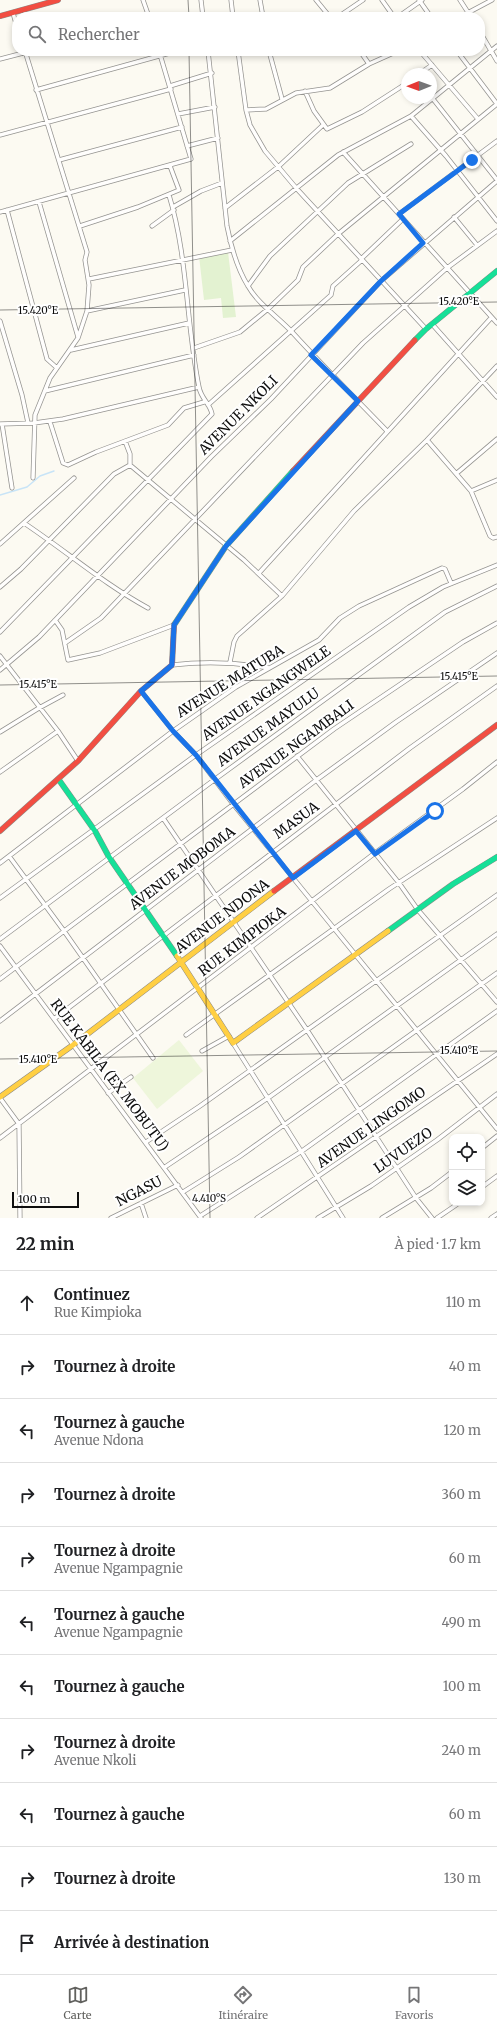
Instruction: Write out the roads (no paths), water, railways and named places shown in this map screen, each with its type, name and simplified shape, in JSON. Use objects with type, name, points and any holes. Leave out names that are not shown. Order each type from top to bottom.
[{"type":"street","points":[[16,12],[58,0]]},
{"type":"street","points":[[143,0],[147,12]]},
{"type":"street","points":[[201,0],[202,12]]},
{"type":"street","points":[[231,0],[232,12]]},
{"type":"street","points":[[260,0],[262,12]]},
{"type":"street","points":[[316,0],[326,12]]},
{"type":"street","points":[[345,12],[363,0]]},
{"type":"street","points":[[382,0],[390,12]]},
{"type":"street","points":[[404,12],[420,0],[428,12]]},
{"type":"street","points":[[460,0],[467,12]]},
{"type":"street","points":[[470,12],[492,0]]},
{"type":"street","points":[[0,16],[12,13]]},
{"type":"street","points":[[485,40],[497,62]]},
{"type":"street","points":[[485,55],[497,46]]},
{"type":"street","points":[[0,59],[12,56]]},
{"type":"street","points":[[26,56],[80,226],[87,252],[86,260],[89,279],[87,311],[78,338],[72,350],[57,368],[45,391],[34,423],[33,478]]},
{"type":"street","points":[[0,212],[191,159],[161,56],[36,90]]},
{"type":"street","points":[[209,56],[212,73],[222,183],[230,241],[232,250],[248,286],[311,355],[387,431]]},
{"type":"street","points":[[239,56],[246,110],[256,138],[297,189],[426,329]]},
{"type":"street","points":[[270,56],[282,99]]},
{"type":"street","points":[[363,56],[369,64]]},
{"type":"street","points":[[246,110],[264,110],[282,99],[296,93],[330,88],[369,64],[387,56]]},
{"type":"street","points":[[425,56],[478,119]]},
{"type":"street","points":[[194,348],[237,334],[268,309],[298,280],[303,267],[338,234],[497,104],[461,56]]},
{"type":"street","points":[[437,96],[484,56]]},
{"type":"street","points":[[427,68],[432,64]]},
{"type":"street","points":[[0,135],[170,88],[212,73]]},
{"type":"street","points":[[305,91],[314,111],[323,125],[328,129],[362,112],[401,87]]},
{"type":"street","points":[[230,241],[343,152],[411,116],[427,104]]},
{"type":"street","points":[[437,104],[497,180]]},
{"type":"street","points":[[178,114],[215,107]]},
{"type":"street","points":[[411,116],[457,170],[497,221]]},
{"type":"street","points":[[225,208],[278,167],[323,125]]},
{"type":"street","points":[[58,160],[182,127]]},
{"type":"street","points":[[187,146],[218,138]]},
{"type":"street","points":[[399,214],[497,141]]},
{"type":"street","points":[[248,286],[270,256],[317,211],[361,174],[411,144]]},
{"type":"street","points":[[343,152],[423,243],[497,323]]},
{"type":"street","points":[[80,226],[169,195],[179,189],[170,166]]},
{"type":"street","name":"AVENUE NKOLI","points":[[0,670],[40,637],[211,457],[271,400],[381,281],[497,180]]},
{"type":"street","points":[[152,226],[174,208],[201,191],[222,183]]},
{"type":"street","points":[[0,632],[146,480],[211,416],[212,411],[204,402],[199,387],[189,323],[180,239],[174,208],[169,195]]},
{"type":"street","points":[[39,202],[78,338]]},
{"type":"street","points":[[7,210],[47,359],[57,368]]},
{"type":"street","points":[[454,216],[477,244]]},
{"type":"street","points":[[208,405],[331,295],[333,286],[403,220]]},
{"type":"street","points":[[65,643],[97,622],[363,343],[447,268],[477,244],[497,231]]},
{"type":"street","points":[[89,279],[232,250]]},
{"type":"street","points":[[172,665],[174,625],[226,546],[358,401],[426,329],[497,271]]},
{"type":"street","points":[[87,311],[185,290]]},
{"type":"street","points":[[259,573],[491,318]]},
{"type":"street","points":[[0,322],[22,395],[28,423]]},
{"type":"street","points":[[72,350],[189,323]]},
{"type":"street","points":[[432,324],[497,397]]},
{"type":"street","points":[[45,391],[194,355]]},
{"type":"street","points":[[230,662],[234,642],[237,636],[282,596],[354,511],[427,440],[497,366]]},
{"type":"street","points":[[12,488],[1,424],[50,422],[199,387]]},
{"type":"street","points":[[50,422],[63,464],[65,465],[168,425],[184,408],[204,402]]},
{"type":"street","points":[[456,473],[497,439]]},
{"type":"street","points":[[427,440],[471,492],[490,536],[493,538],[497,537]]},
{"type":"street","points":[[125,441],[130,454],[130,465],[146,480],[171,499],[194,520],[259,573],[282,596]]},
{"type":"street","points":[[0,588],[50,540],[114,474],[130,465]]},
{"type":"street","points":[[0,544],[74,478]]},
{"type":"street","points":[[471,492],[497,480]]},
{"type":"street","points":[[24,523],[73,556],[97,576],[123,594],[148,608]]},
{"type":"street","name":"AVENUE NGANGWELE","points":[[0,898],[25,878],[95,831],[196,755],[409,607],[451,583],[497,565]]},
{"type":"street","name":"AVENUE MATUBA","points":[[0,863],[173,731],[236,687],[322,638],[340,618],[359,606],[444,568],[451,583]]},
{"type":"street","name":"AVENUE MAYULU","points":[[0,939],[214,780],[449,609],[497,586]]},
{"type":"street","points":[[55,620],[62,630],[67,658],[70,660],[107,650],[174,625]]},
{"type":"street","name":"AVENUE NGAMBALI","points":[[0,979],[370,703],[463,642],[497,623]]},
{"type":"street","name":"AVENUE MOBOMA","points":[[0,1021],[315,780],[396,722],[497,653]]},
{"type":"street","points":[[0,656],[58,732],[78,761]]},
{"type":"street","points":[[0,831],[59,780],[141,691],[172,665],[194,662],[230,662],[269,668]]},
{"type":"street","name":"MASUA","points":[[54,1019],[162,934],[215,896],[416,743],[497,686]]},
{"type":"street","points":[[141,691],[173,731],[196,755],[233,804],[437,1053],[497,1129]]},
{"type":"street","points":[[0,732],[63,695]]},
{"type":"street","name":"AVENUE NDONA","points":[[0,1097],[73,1045],[119,1008],[497,725]]},
{"type":"street","points":[[0,772],[58,732]]},
{"type":"street","points":[[297,756],[399,883],[418,910],[497,1002]]},
{"type":"street","name":"RUE KIMPIOKA","points":[[0,1138],[375,854],[452,798],[497,762]]},
{"type":"street","points":[[59,780],[77,804],[144,910],[198,988],[343,1218]]},
{"type":"street","points":[[163,818],[343,1084],[416,1198],[432,1218]]},
{"type":"street","points":[[186,1034],[215,1015],[399,883],[497,818]]},
{"type":"street","points":[[9,856],[138,1034],[153,1058]]},
{"type":"street","points":[[233,1043],[453,884],[475,872],[497,857]]},
{"type":"street","points":[[146,1142],[200,1106],[497,895]]},
{"type":"street","points":[[165,1167],[325,1058],[497,934]]},
{"type":"street","name":"RUE KABILA (EX MOBUTU)","points":[[0,946],[108,1093],[178,1184],[200,1217]]},
{"type":"street","points":[[183,1192],[232,1162],[418,1031],[497,973]]},
{"type":"street","points":[[200,1217],[302,1151],[497,1011]]},
{"type":"street","points":[[202,1051],[228,1036]]},
{"type":"street","name":"AVENUE LINGOMO","points":[[257,1218],[497,1054]]},
{"type":"street","points":[[108,1093],[131,1077]]},
{"type":"street","name":"LUVUEZO","points":[[318,1218],[397,1168],[497,1094]]},
{"type":"street","points":[[0,1097],[19,1124],[20,1218]]},
{"type":"street","points":[[485,1146],[497,1136]]},
{"type":"street","points":[[382,1218],[416,1198],[449,1174]]},
{"type":"street","points":[[485,1185],[497,1176]]},
{"type":"street","name":"NGASU","points":[[111,1218],[178,1184]]},
{"type":"street","points":[[141,1203],[146,1218]]},
{"type":"street","points":[[437,1218],[454,1206]]},
{"type":"street","points":[[491,1218],[497,1214]]},
{"type":"waterway","points":[[0,495],[27,487],[40,476],[54,471]]}]
